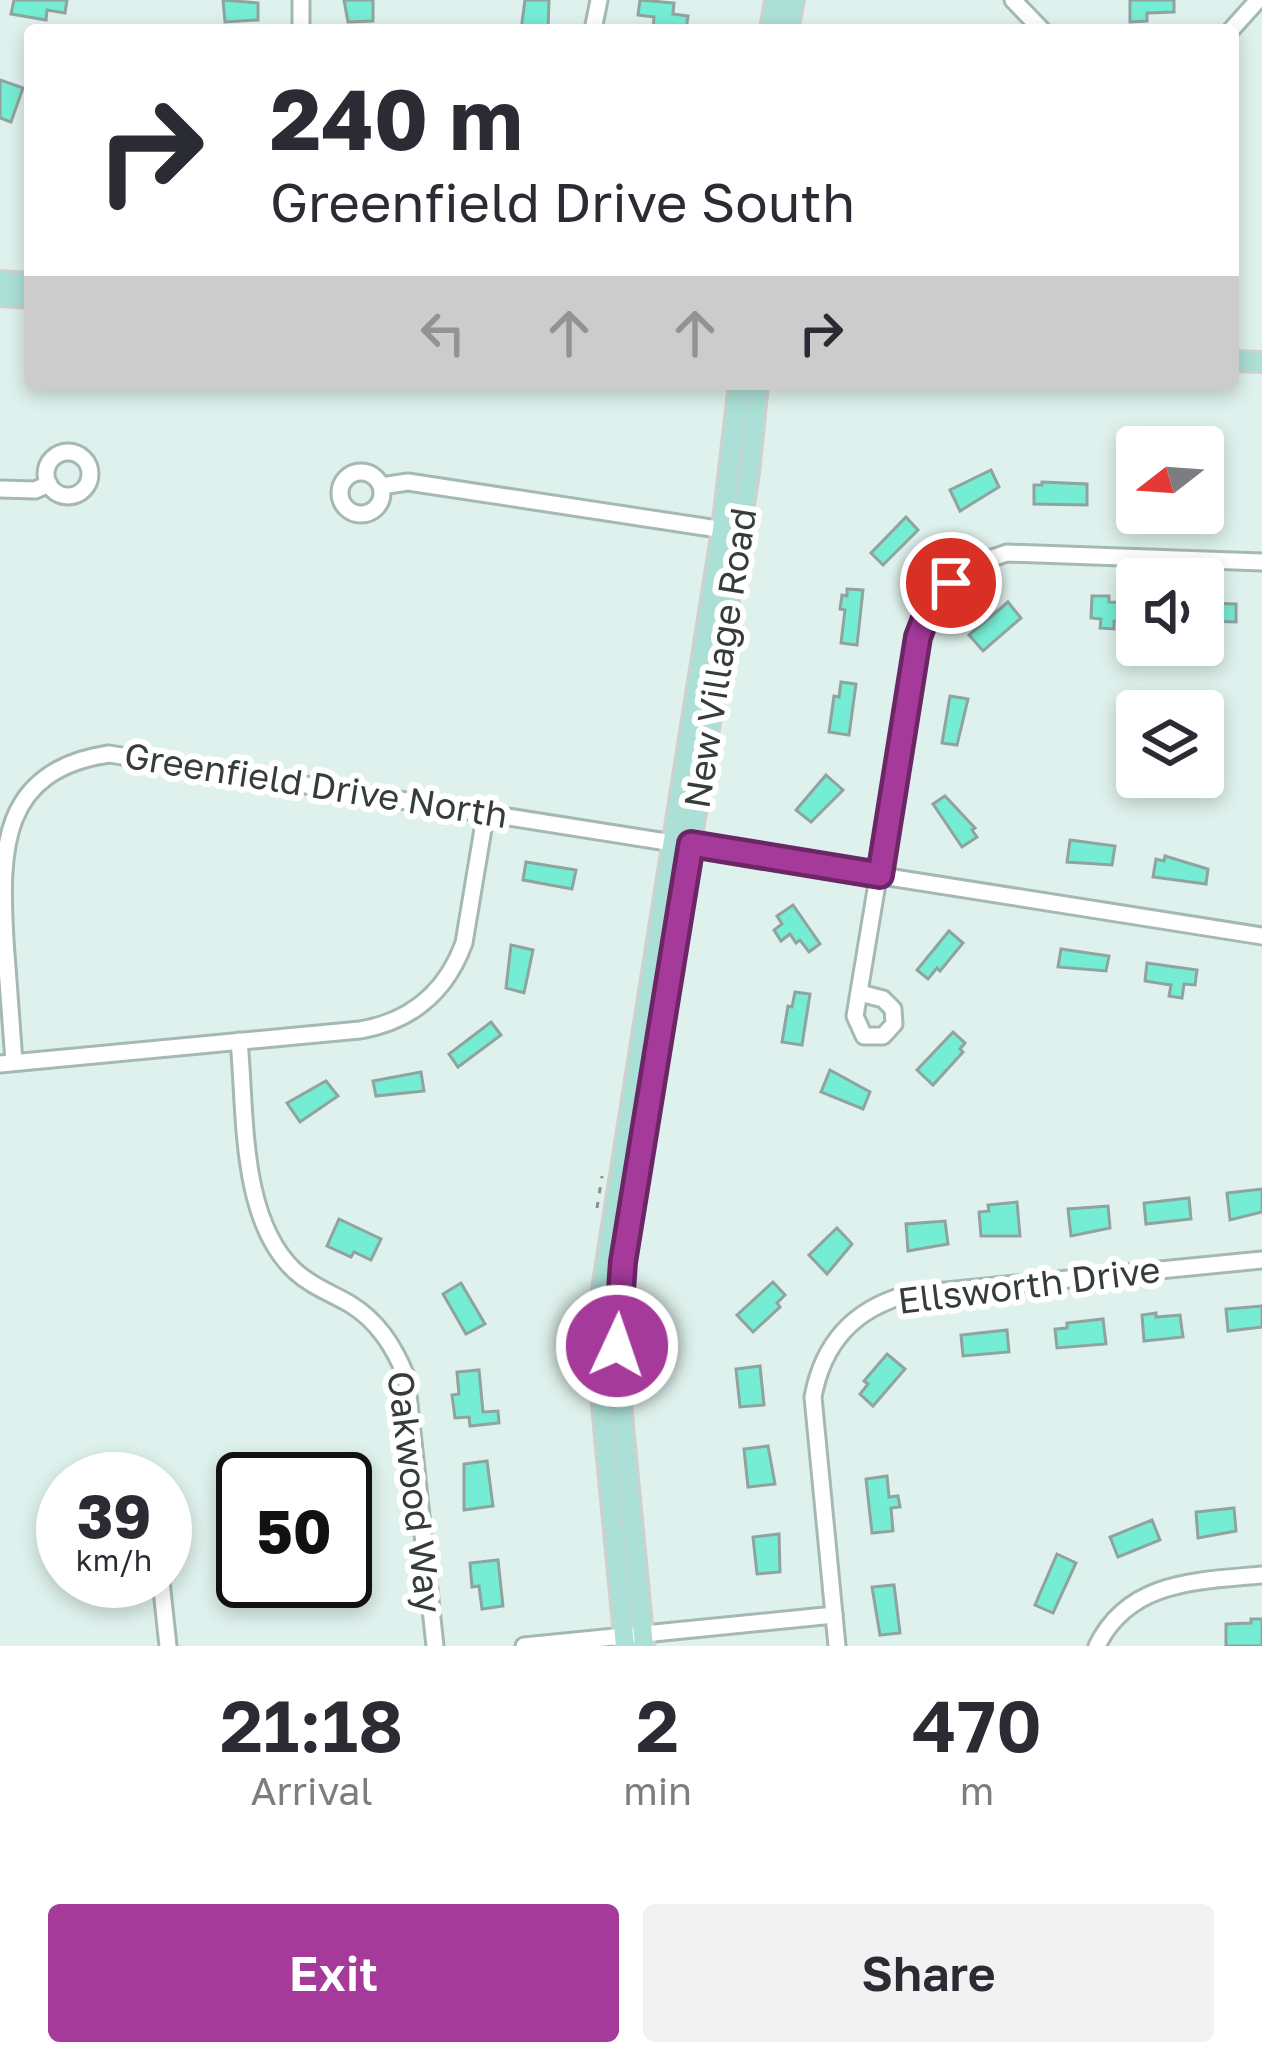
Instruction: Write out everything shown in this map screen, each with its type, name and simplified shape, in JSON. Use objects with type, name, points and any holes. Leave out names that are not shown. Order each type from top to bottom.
[{"type":"main road","name":"New Village Road","points":[[731,531],[739,390]]},
{"type":"main road","name":"New Village Road","points":[[634,1641],[599,1374],[600,1302],[757,390]]},
{"type":"street","points":[[1013,0],[1036,24]]},
{"type":"street","points":[[1236,24],[1258,0]]},
{"type":"street","points":[[381,486],[408,482],[731,531]]},
{"type":"street","points":[[0,489],[34,490],[49,484]]},
{"type":"street","points":[[860,993],[918,637],[926,616],[951,583],[986,560],[1027,551],[1262,562]]},
{"type":"street","name":"Greenfield Drive North","points":[[7,1063],[2,849],[24,799],[38,784],[71,762],[109,754],[1262,936]]},
{"type":"street","points":[[7,1063],[380,1027],[418,1009],[447,980],[464,943],[486,811]]},
{"type":"street","name":"Oakwood Way","points":[[239,1041],[254,1192],[267,1235],[296,1272],[371,1319],[398,1355],[406,1376],[435,1646]]},
{"type":"street","name":"Ellsworth Drive","points":[[837,1646],[813,1396],[823,1358],[849,1323],[904,1294],[1262,1260]]},
{"type":"street","points":[[1097,1646],[1126,1607],[1163,1587],[1262,1575]]},
{"type":"street","points":[[164,1608],[168,1646]]},
{"type":"street","points":[[524,1646],[634,1641],[833,1615]]},
{"type":"building","points":[[14,0],[67,0],[65,13],[47,10],[46,20],[11,14]]},
{"type":"building","points":[[223,0],[258,3],[258,20],[225,22]]},
{"type":"building","points":[[344,0],[373,0],[373,21],[348,22]]},
{"type":"building","points":[[525,0],[549,0],[548,24],[522,24]]},
{"type":"building","points":[[640,0],[674,3],[673,14],[688,16],[687,24],[653,24],[654,17],[638,15]]},
{"type":"building","points":[[1130,0],[1174,0],[1174,12],[1147,13],[1147,21],[1130,22]]},
{"type":"building","points":[[0,80],[23,88],[11,122],[0,118]]},
{"type":"building","points":[[991,470],[999,487],[960,511],[950,490]]},
{"type":"building","points":[[1087,484],[1087,505],[1034,504],[1034,485]]},
{"type":"building","points":[[906,517],[918,530],[883,565],[871,553]]},
{"type":"building","points":[[847,589],[863,590],[857,645],[841,643],[845,610],[840,609]]},
{"type":"building","points":[[1092,596],[1109,596],[1109,602],[1116,602],[1114,629],[1100,628],[1101,619],[1091,618]]},
{"type":"building","points":[[1008,602],[1021,618],[983,651],[969,635]]},
{"type":"building","points":[[1224,604],[1236,604],[1236,622],[1224,622]]},
{"type":"building","points":[[841,682],[856,684],[849,735],[829,732]]},
{"type":"building","points":[[950,696],[968,699],[957,745],[942,743]]},
{"type":"building","points":[[826,775],[843,790],[811,822],[796,810]]},
{"type":"building","points":[[945,796],[975,828],[977,837],[962,847],[933,804]]},
{"type":"building","points":[[1070,840],[1115,846],[1112,865],[1067,862]]},
{"type":"building","points":[[1165,856],[1208,869],[1206,884],[1153,877],[1156,859],[1164,861]]},
{"type":"building","points":[[526,862],[576,870],[572,889],[523,880]]},
{"type":"building","points":[[793,905],[820,944],[809,952],[790,934],[781,941],[774,930],[782,924],[777,916]]},
{"type":"building","points":[[949,931],[963,943],[928,979],[917,970]]},
{"type":"building","points":[[511,945],[533,950],[524,993],[506,988]]},
{"type":"building","points":[[1061,949],[1109,956],[1106,971],[1058,967]]},
{"type":"building","points":[[1147,963],[1197,970],[1195,985],[1184,984],[1182,998],[1169,996],[1171,985],[1145,981]]},
{"type":"building","points":[[795,992],[810,994],[802,1045],[782,1042]]},
{"type":"building","points":[[491,1022],[501,1035],[458,1067],[449,1054]]},
{"type":"building","points":[[953,1032],[965,1043],[963,1052],[933,1085],[917,1070]]},
{"type":"building","points":[[830,1070],[870,1092],[863,1109],[821,1092]]},
{"type":"building","points":[[421,1072],[424,1091],[376,1096],[373,1081]]},
{"type":"building","points":[[326,1081],[338,1096],[300,1122],[287,1103]]},
{"type":"building","points":[[1262,1189],[1262,1212],[1230,1220],[1227,1193]]},
{"type":"building","points":[[1189,1198],[1191,1219],[1146,1224],[1144,1203]]},
{"type":"building","points":[[1017,1202],[1020,1236],[981,1236],[979,1212],[989,1211],[988,1205]]},
{"type":"building","points":[[1108,1206],[1110,1228],[1071,1236],[1068,1209]]},
{"type":"building","points":[[339,1219],[381,1239],[371,1260],[327,1246]]},
{"type":"building","points":[[945,1221],[948,1244],[908,1251],[906,1224]]},
{"type":"building","points":[[837,1228],[852,1244],[827,1274],[809,1255]]},
{"type":"building","points":[[773,1282],[785,1295],[777,1303],[780,1307],[753,1332],[737,1315]]},
{"type":"building","points":[[461,1283],[485,1324],[466,1334],[443,1294]]},
{"type":"building","points":[[1262,1306],[1262,1327],[1228,1331],[1226,1309]]},
{"type":"building","points":[[1156,1313],[1156,1317],[1180,1315],[1183,1337],[1144,1341],[1142,1315]]},
{"type":"building","points":[[1103,1319],[1106,1344],[1057,1348],[1055,1329]]},
{"type":"building","points":[[1007,1330],[1009,1352],[963,1356],[961,1335]]},
{"type":"building","points":[[887,1354],[905,1369],[873,1406],[860,1394],[868,1384],[864,1381]]},
{"type":"building","points":[[760,1366],[764,1405],[740,1407],[736,1369]]},
{"type":"building","points":[[479,1370],[483,1412],[498,1411],[499,1423],[470,1426],[469,1417],[455,1418],[452,1395],[459,1394],[457,1372]]},
{"type":"building","points":[[768,1446],[775,1484],[748,1487],[744,1449]]},
{"type":"building","points":[[487,1461],[493,1506],[464,1510],[464,1464]]},
{"type":"building","points":[[887,1476],[889,1497],[898,1496],[900,1507],[891,1508],[893,1531],[872,1533],[866,1479]]},
{"type":"building","points":[[1234,1508],[1236,1531],[1198,1538],[1196,1512]]},
{"type":"building","points":[[1152,1520],[1160,1540],[1118,1557],[1110,1537]]},
{"type":"building","points":[[779,1534],[780,1572],[757,1574],[753,1537]]},
{"type":"building","points":[[1057,1554],[1076,1563],[1053,1613],[1035,1605]]},
{"type":"building","points":[[498,1560],[503,1606],[482,1609],[479,1586],[472,1587],[470,1563]]},
{"type":"building","points":[[894,1585],[900,1633],[880,1635],[872,1587]]},
{"type":"building","points":[[1251,1619],[1262,1619],[1262,1646],[1226,1646],[1226,1624],[1251,1623]]},
{"type":"route","points":[[617,1346],[623,1262],[691,844],[880,875],[918,637],[938,596],[951,583]]}]
